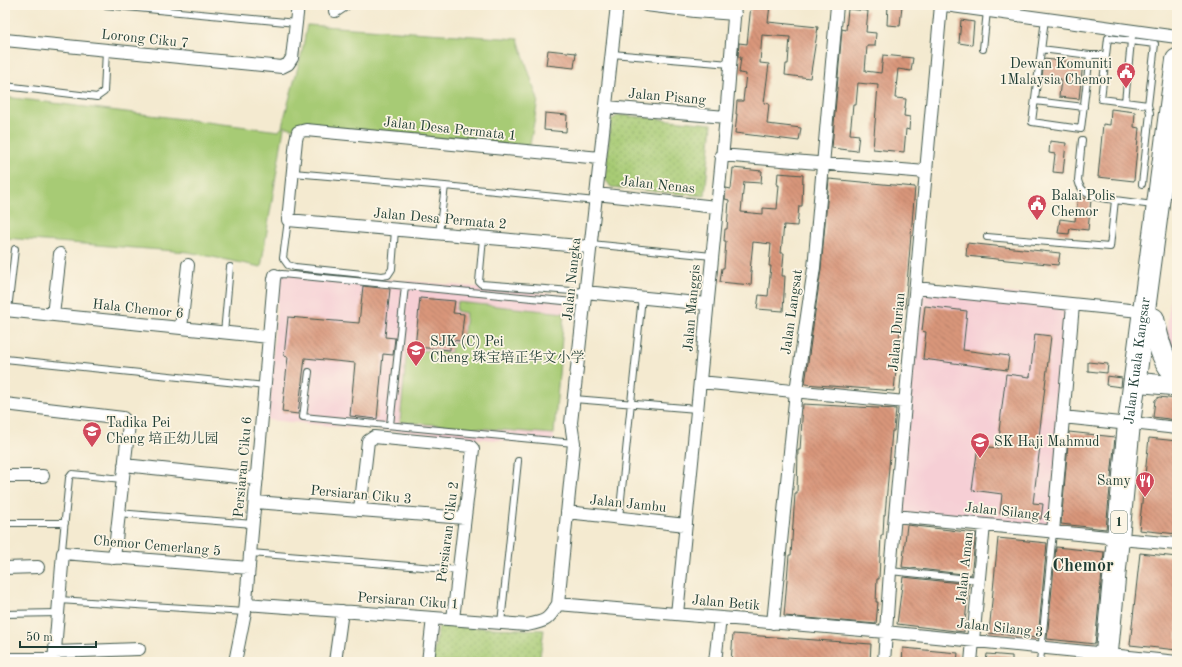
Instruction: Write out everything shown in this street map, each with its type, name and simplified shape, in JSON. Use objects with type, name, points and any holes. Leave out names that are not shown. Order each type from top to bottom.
[{"type":"highway","name":"Jalan Kuala Kangsar","points":[[1113,658],[1140,378],[1150,315],[1174,132],[1176,70]]},
{"type":"highway","name":"Jalan Kuala Kangsar","points":[[1150,315],[1157,205],[1174,132]]},
{"type":"highway","points":[[1150,315],[1162,352],[1169,366],[1177,374]]},
{"type":"main road","points":[[1140,378],[1177,377]]},
{"type":"main road","points":[[1140,378],[1177,386]]},
{"type":"street","points":[[296,23],[298,5]]},
{"type":"street","name":"Jalan Nangka","points":[[558,604],[574,443],[571,423],[617,5]]},
{"type":"street","points":[[646,5],[735,10]]},
{"type":"street","name":"Jalan Langsat","points":[[773,623],[796,391],[814,268],[837,5]]},
{"type":"street","name":"Jalan Durian","points":[[884,662],[888,633],[890,570],[941,5]]},
{"type":"street","points":[[944,5],[1045,19],[1132,36],[1177,37]]},
{"type":"street","name":"Jalan Manggis","points":[[678,614],[735,10]]},
{"type":"street","name":"Lorong Ciku 7","points":[[5,40],[282,67],[288,64],[292,58],[296,23]]},
{"type":"street","name":"Jalan Pisang","points":[[606,107],[726,116]]},
{"type":"street","name":"Jalan Desa Permata 1","points":[[293,174],[298,132],[306,130],[600,158]]},
{"type":"street","points":[[721,155],[926,172]]},
{"type":"street","points":[[288,220],[293,174]]},
{"type":"street","name":"Jalan Nenas","points":[[596,197],[716,207]]},
{"type":"street","name":"Jalan Desa Permata 2","points":[[288,220],[484,238],[591,245]]},
{"type":"street","points":[[54,315],[60,254]]},
{"type":"street","points":[[181,328],[188,265]]},
{"type":"street","name":"Persiaran Ciku 6","points":[[235,662],[246,608],[264,386],[275,275]]},
{"type":"street","points":[[916,288],[1073,304],[1150,315]]},
{"type":"street","points":[[585,298],[642,297],[707,304]]},
{"type":"street","points":[[1053,532],[1073,304]]},
{"type":"street","name":"Hala Chemor 6","points":[[6,310],[269,337]]},
{"type":"street","points":[[700,382],[905,402]]},
{"type":"street","points":[[5,404],[123,418],[129,424],[114,558]]},
{"type":"street","points":[[1064,417],[1177,428]]},
{"type":"street","name":"Persiaran Ciku 2","points":[[360,510],[368,441],[374,438],[470,446],[473,449],[453,619]]},
{"type":"street","points":[[124,465],[257,479]]},
{"type":"street","points":[[5,476],[43,476]]},
{"type":"street","name":"Persiaran Ciku 3","points":[[255,502],[465,518]]},
{"type":"street","name":"Jalan Jambu","points":[[567,512],[686,524]]},
{"type":"street","name":"Jalan Silang 4","points":[[895,516],[1177,544]]},
{"type":"street","name":"Jalan Aman","points":[[970,662],[984,525]]},
{"type":"street","points":[[54,658],[63,554]]},
{"type":"street","name":"Chemor Cemerlang 5","points":[[63,554],[249,568]]},
{"type":"street","points":[[5,568],[38,567]]},
{"type":"street","name":"Jalan Betik","points":[[558,604],[888,633]]},
{"type":"street","name":"Persiaran Ciku 1","points":[[246,608],[342,611],[528,625],[542,622],[549,617],[558,604]]},
{"type":"street","points":[[335,662],[342,611]]},
{"type":"street","points":[[428,662],[433,618]]},
{"type":"street","points":[[715,662],[720,618]]},
{"type":"street","name":"Jalan Silang 3","points":[[888,633],[1042,648],[1113,658],[1177,662]]},
{"type":"street","points":[[5,659],[54,658],[139,649]]},
{"type":"lane","points":[[104,5],[296,23]]},
{"type":"lane","points":[[983,49],[987,11]]},
{"type":"lane","points":[[1045,19],[1032,122],[1081,129],[1090,56]]},
{"type":"lane","points":[[1124,102],[1132,36]]},
{"type":"lane","points":[[1142,184],[1150,113],[1148,105],[1155,44],[1132,36],[1108,38],[1101,99],[1148,105]]},
{"type":"lane","points":[[1041,49],[1090,56],[1106,55]]},
{"type":"lane","points":[[5,86],[97,97],[104,92],[106,50]]},
{"type":"lane","points":[[612,54],[730,64]]},
{"type":"lane","points":[[1035,100],[1084,107]]},
{"type":"lane","points":[[1082,140],[1078,185],[1082,190],[1092,196],[1157,205]]},
{"type":"lane","points":[[293,174],[596,197]]},
{"type":"lane","points":[[439,233],[445,186]]},
{"type":"lane","points":[[987,237],[1110,247],[1115,200]]},
{"type":"lane","points":[[288,220],[283,258],[288,264],[294,267],[382,276],[388,275],[392,270],[395,230]]},
{"type":"lane","points":[[484,238],[479,282],[481,284],[585,298]]},
{"type":"lane","points":[[591,245],[712,256]]},
{"type":"lane","points":[[6,310],[16,249]]},
{"type":"lane","points":[[224,333],[230,267]]},
{"type":"lane","points":[[275,275],[282,274],[405,286],[585,298]]},
{"type":"lane","points":[[390,425],[405,286]]},
{"type":"lane","points":[[619,518],[642,297]]},
{"type":"lane","points":[[5,358],[264,386]]},
{"type":"lane","points":[[309,372],[303,417],[574,443]]},
{"type":"lane","points":[[574,399],[697,409]]},
{"type":"lane","points":[[501,623],[518,461]]},
{"type":"lane","points":[[63,554],[64,523],[69,478],[72,474],[122,479]]},
{"type":"lane","points":[[118,513],[253,524]]},
{"type":"lane","points":[[5,523],[64,523]]},
{"type":"lane","points":[[1040,662],[1053,532]]},
{"type":"lane","points":[[250,552],[459,570]]},
{"type":"lane","points":[[890,570],[978,580]]},
{"type":"lane","points":[[59,600],[246,608]]},
{"type":"lane","points":[[5,614],[58,613]]},
{"type":"shaded area","name":"SJK (C) Pei Cheng 珠宝培正华文小学","points":[[280,270],[566,295],[553,445],[267,420]]},
{"type":"shaded area","points":[[1173,276],[1177,276],[1177,370],[1166,334]]},
{"type":"shaded area","name":"SK Haji Mahmud","points":[[918,284],[1076,300],[1053,532],[895,516]]},
{"type":"green space","points":[[307,25],[518,39],[538,100],[529,150],[301,130],[282,126],[302,52]]},
{"type":"green space","points":[[5,97],[279,131],[282,127],[284,128],[261,267],[188,252],[5,238]]},
{"type":"green space","points":[[619,115],[712,124],[705,196],[611,187],[605,179],[611,120]]},
{"type":"green space","points":[[457,302],[564,313],[554,434],[400,422],[407,349],[451,353],[452,343],[463,344],[466,313],[456,311]]},
{"type":"green space","points":[[439,626],[544,630],[539,662],[432,662]]},
{"type":"building","points":[[751,5],[770,5],[768,22],[818,27],[810,78],[785,75],[786,64],[788,64],[790,37],[762,35],[760,63],[769,64],[764,103],[769,104],[767,124],[801,128],[799,141],[735,133],[737,101],[743,101],[746,74],[739,73],[741,57],[738,57],[739,43],[747,44]]},
{"type":"building","points":[[888,5],[902,5],[900,26],[887,25]]},
{"type":"building","points":[[848,9],[868,11],[866,32],[876,33],[875,46],[867,46],[865,71],[881,73],[883,55],[913,58],[911,71],[898,69],[895,98],[906,99],[904,116],[910,117],[909,130],[906,129],[904,152],[873,149],[878,85],[858,83],[856,105],[853,105],[850,134],[859,135],[857,151],[832,148],[842,29],[846,30]]},
{"type":"building","points":[[961,20],[974,22],[972,45],[959,43]]},
{"type":"building","points":[[548,50],[576,53],[574,68],[546,65]]},
{"type":"building","points":[[1044,59],[1083,63],[1079,99],[1059,97],[1061,79],[1042,77]]},
{"type":"building","points":[[1111,109],[1135,112],[1134,127],[1139,128],[1134,181],[1098,177],[1103,124],[1110,125]]},
{"type":"building","points":[[545,113],[567,115],[566,132],[544,130]]},
{"type":"building","points":[[1050,141],[1066,143],[1063,173],[1053,172],[1055,154],[1049,153]]},
{"type":"building","points":[[733,168],[762,171],[761,183],[744,182],[741,212],[763,214],[763,208],[777,209],[779,185],[777,185],[778,173],[803,175],[802,206],[799,206],[797,226],[784,225],[781,253],[784,253],[782,276],[785,276],[783,311],[757,309],[759,295],[768,296],[771,266],[769,266],[771,244],[753,242],[750,271],[752,271],[751,285],[720,282],[722,268],[724,268],[726,241],[724,241],[725,229],[727,229],[729,200],[725,199],[726,188],[731,189]]},
{"type":"building","points":[[829,179],[915,187],[905,308],[902,308],[894,391],[805,384],[821,269]]},
{"type":"building","points":[[1078,197],[1091,200],[1088,230],[1070,228],[1069,234],[1058,233],[1060,219],[1075,221]]},
{"type":"building","points":[[967,243],[1060,253],[1058,265],[966,256]]},
{"type":"building","points":[[363,286],[390,289],[385,337],[395,338],[393,355],[383,354],[377,419],[350,416],[355,363],[305,358],[298,414],[282,412],[288,357],[284,356],[288,317],[359,323]]},
{"type":"building","points":[[420,298],[455,301],[453,313],[464,314],[461,341],[450,340],[450,350],[415,347]]},
{"type":"building","points":[[925,306],[967,311],[963,350],[1009,356],[1007,370],[923,359],[926,332],[922,331]]},
{"type":"building","points":[[1035,334],[1051,336],[1033,503],[1043,504],[1041,519],[1000,514],[1002,494],[972,490],[978,446],[998,448],[1006,374],[1030,377]]},
{"type":"building","points":[[1088,362],[1108,364],[1107,373],[1088,371]]},
{"type":"building","points":[[1107,376],[1122,378],[1121,387],[1106,385]]},
{"type":"building","points":[[1159,397],[1177,399],[1177,420],[1153,417],[1155,400]]},
{"type":"building","points":[[803,404],[896,409],[894,431],[892,431],[883,535],[881,535],[879,579],[877,579],[876,602],[878,602],[876,624],[784,616],[789,555],[791,555],[795,493],[797,493],[798,450],[800,450]]},
{"type":"building","points":[[1069,432],[1115,437],[1106,529],[1061,524]]},
{"type":"building","points":[[1149,438],[1177,441],[1177,534],[1139,530]]},
{"type":"building","points":[[907,525],[976,533],[971,575],[902,567]]},
{"type":"building","points":[[998,538],[1047,543],[1038,638],[989,633]]},
{"type":"building","points":[[1056,547],[1104,552],[1095,644],[1047,639]]},
{"type":"building","points":[[1140,553],[1177,557],[1177,650],[1130,645]]},
{"type":"building","points":[[903,577],[969,584],[964,632],[897,624]]},
{"type":"building","points":[[733,634],[871,644],[870,662],[731,662]]},
{"type":"building","points":[[903,648],[958,653],[957,662],[902,662]]},
{"type":"building","points":[[987,654],[1012,656],[1012,662],[986,662]]},
{"type":"place","name":"Dewan Komuniti 1Malaysia Chemor","points":[[1126,89]]},
{"type":"place","name":"Balai Polis Chemor","points":[[1037,221]]},
{"type":"place","name":"SJK (C) Pei Cheng 珠宝培正华文小学","points":[[416,367]]},
{"type":"place","name":"Tadika Pei Cheng 培正幼儿园","points":[[92,448]]},
{"type":"place","name":"SK Haji Mahmud","points":[[980,459]]},
{"type":"place","name":"Samy","points":[[1145,498]]},
{"type":"district","name":"Chemor","points":[[1083,566]]}]
